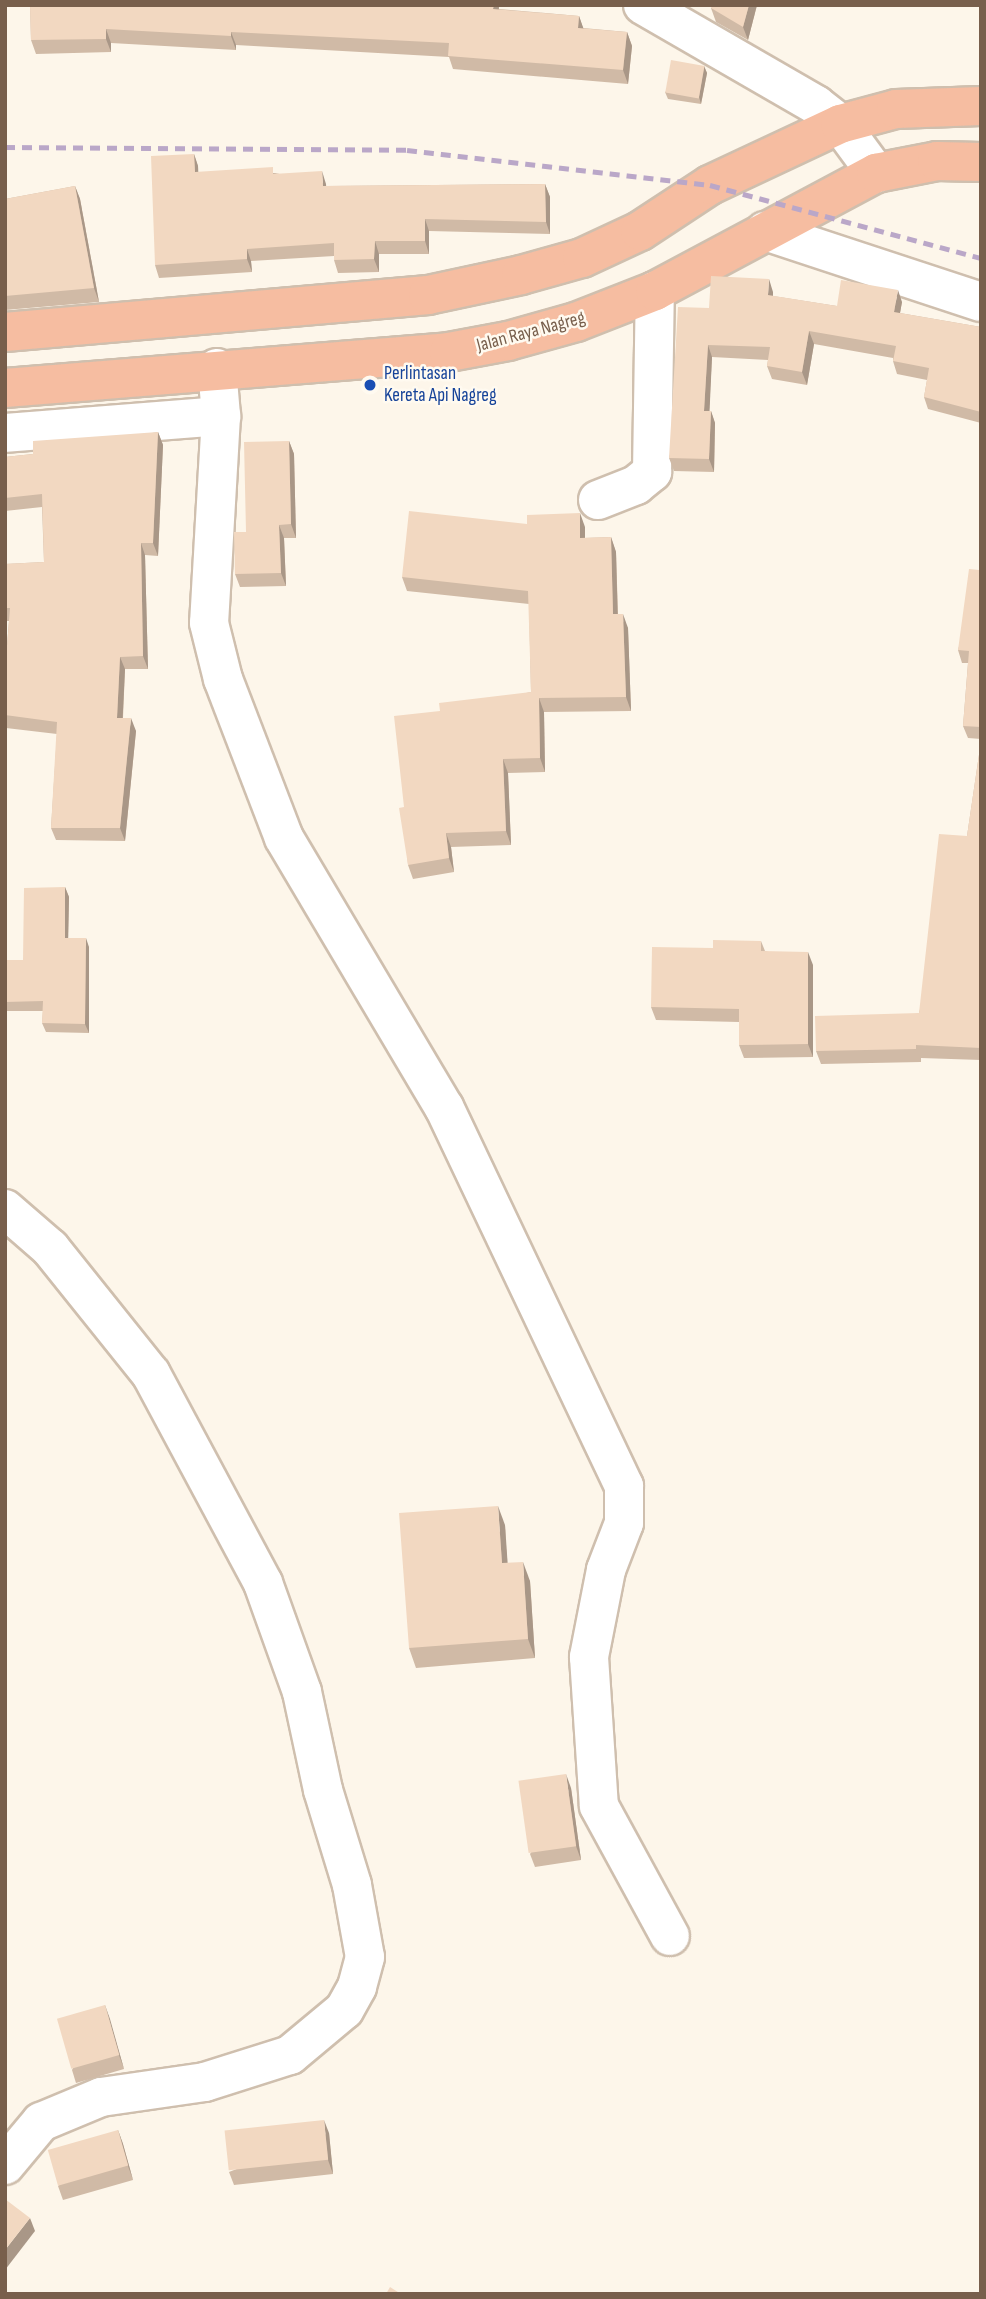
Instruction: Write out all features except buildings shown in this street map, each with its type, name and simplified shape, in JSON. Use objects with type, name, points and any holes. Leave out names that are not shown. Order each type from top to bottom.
[{"type":"highway","points":[[5,332],[416,296],[521,275],[606,247],[640,231],[710,185],[840,124],[896,109],[981,106]]},
{"type":"highway","name":"Jalan Raya Nagreg","points":[[5,388],[218,368],[449,352],[576,322],[655,291],[876,173],[937,161],[981,162]]},
{"type":"street","points":[[643,5],[816,105],[840,124],[876,173]]},
{"type":"street","points":[[765,231],[981,302]]},
{"type":"street","points":[[598,499],[636,485],[652,472],[655,291]]},
{"type":"street","points":[[218,368],[221,416],[209,623],[223,679],[284,838],[444,1107],[624,1486],[624,1523],[606,1570],[589,1657],[599,1805],[670,1936]]},
{"type":"street","points":[[5,433],[221,416]]},
{"type":"street","points":[[5,1209],[50,1248],[151,1374],[264,1583],[302,1692],[323,1790],[352,1885],[365,1957],[344,2010],[290,2055],[205,2082],[101,2097],[41,2122],[5,2165]]},
{"type":"railway","points":[[5,147],[407,150],[710,185],[981,258]]},
{"type":"place","name":"Perlintasan Kereta Api Nagreg","points":[[370,385]]}]
